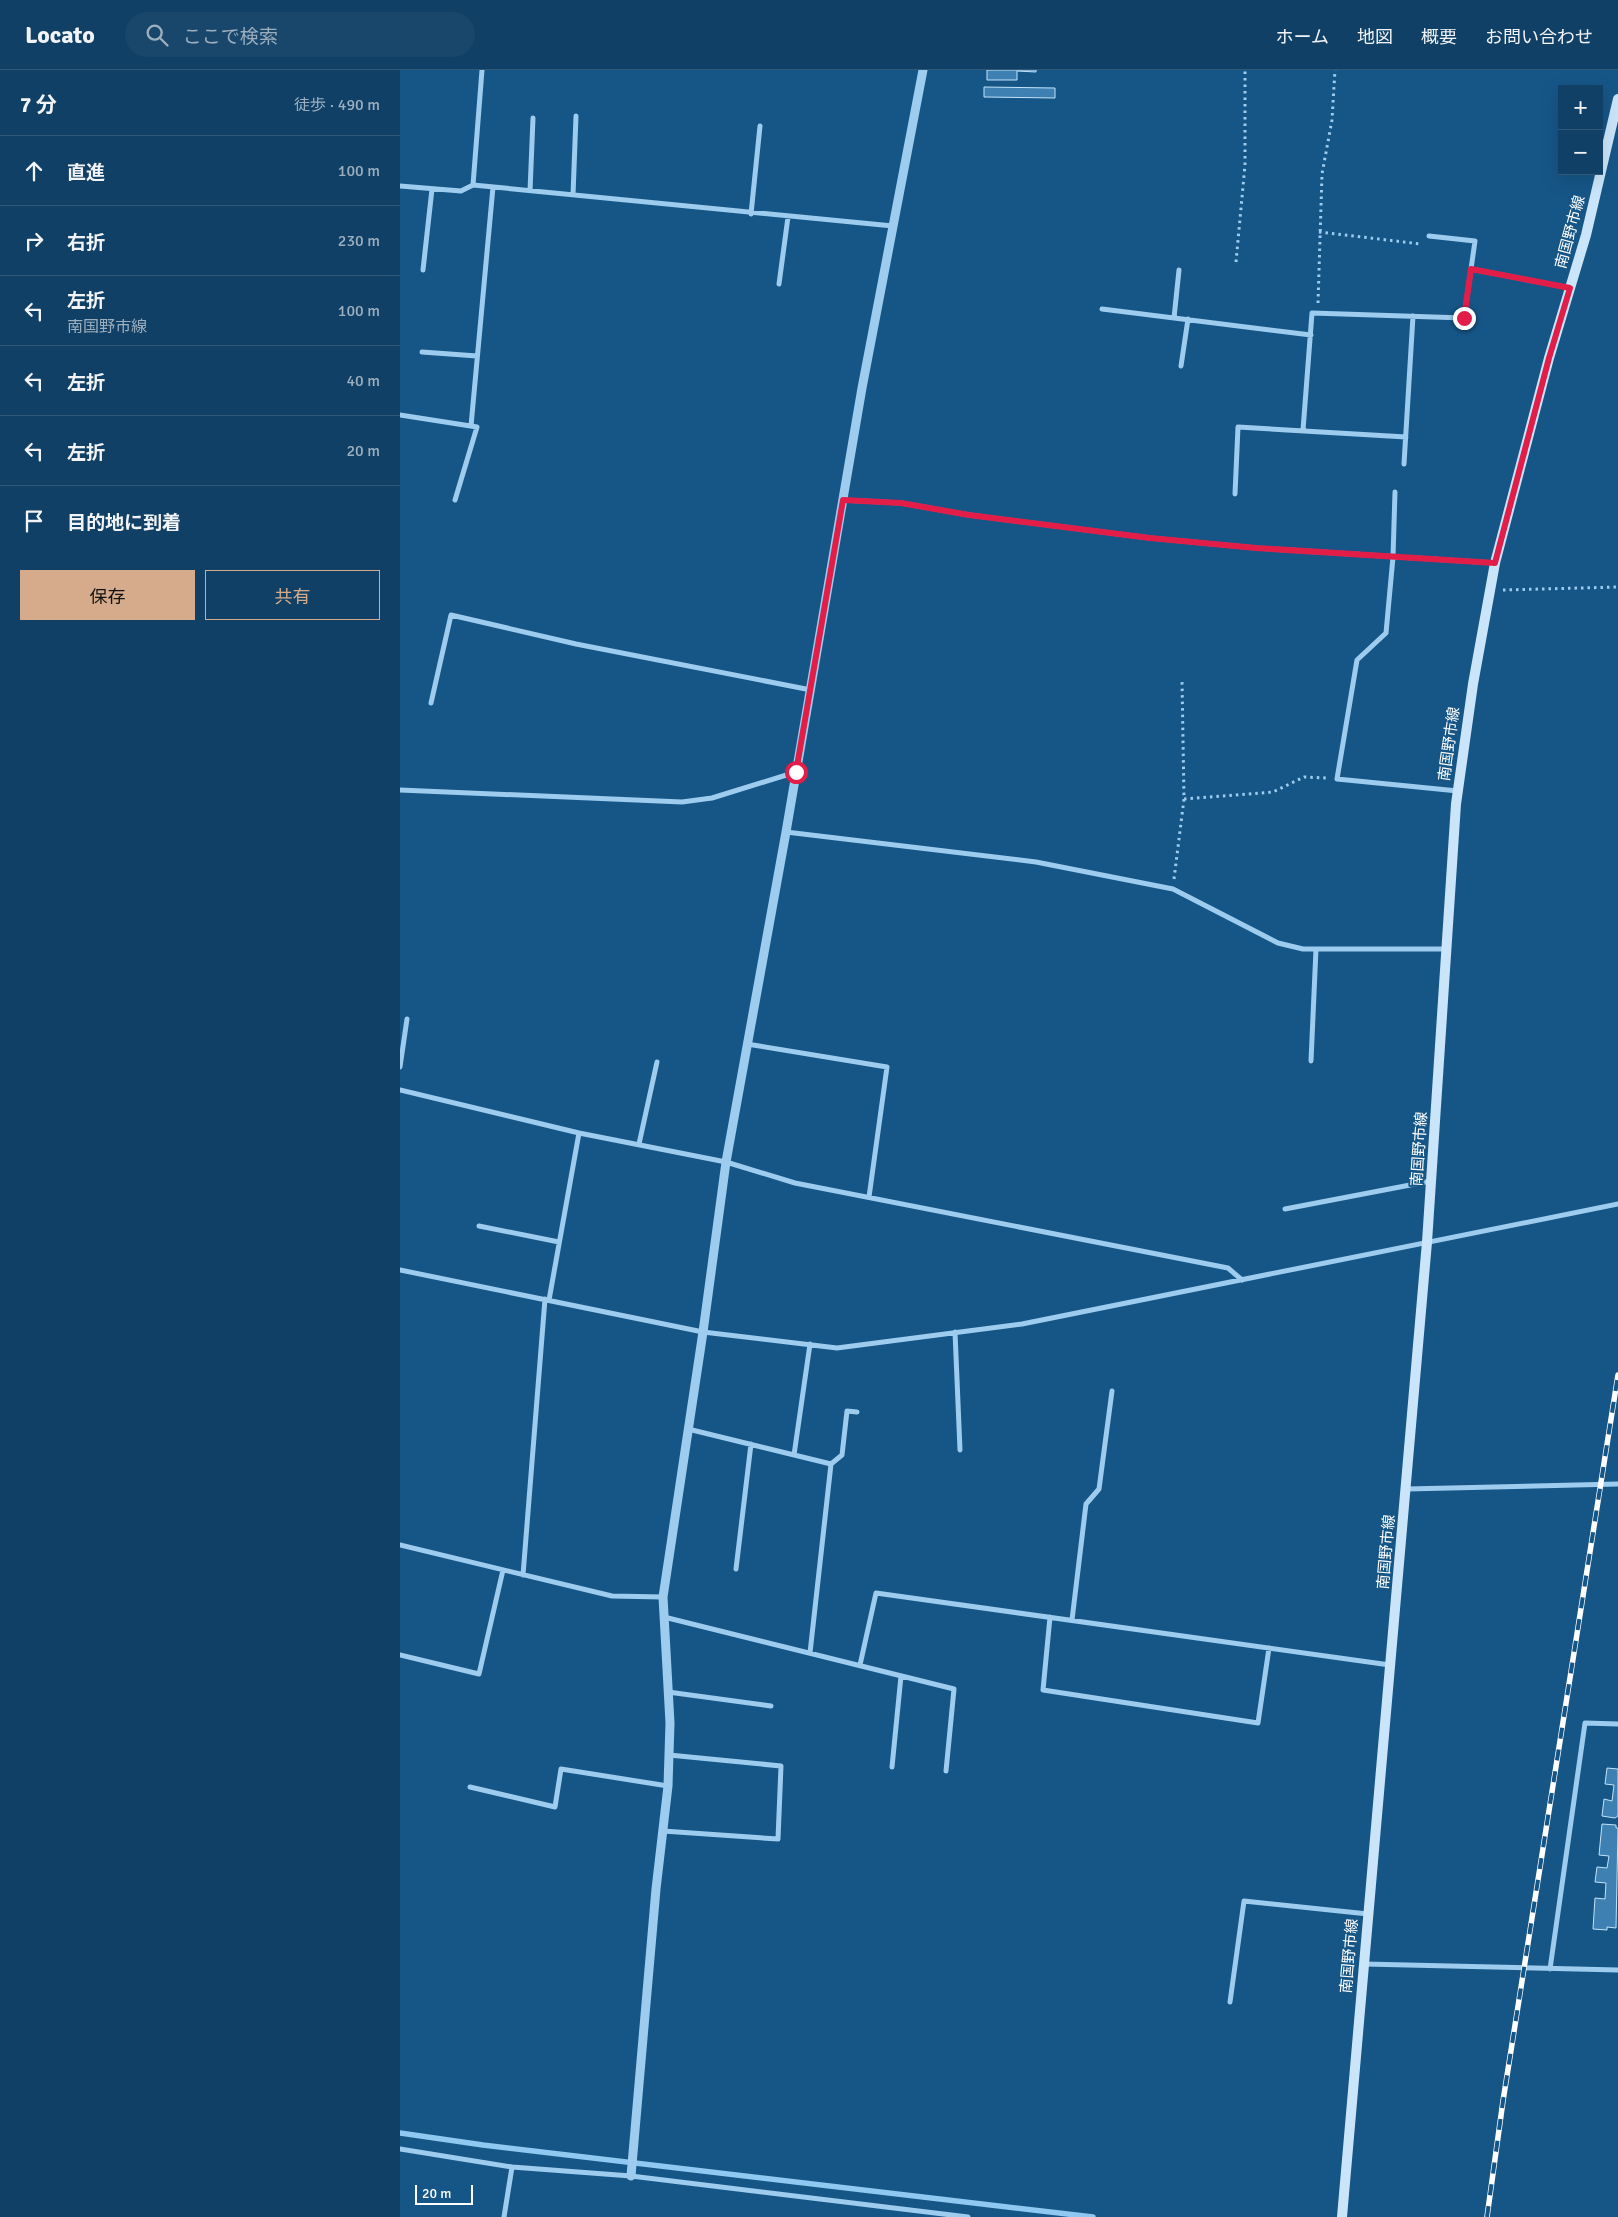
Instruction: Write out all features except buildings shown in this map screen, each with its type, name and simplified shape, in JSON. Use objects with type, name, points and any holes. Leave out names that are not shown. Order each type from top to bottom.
[{"type":"main road","name":"南国野市線","points":[[1342,2217],[1427,1242],[1458,790],[1473,684],[1495,563],[1549,358],[1586,234],[1618,99]]},
{"type":"street","points":[[473,186],[482,70]]},
{"type":"street","points":[[631,2176],[656,1889],[668,1786],[668,1692],[663,1597],[703,1332],[726,1162],[786,832],[862,388],[923,70]]},
{"type":"street","points":[[573,195],[576,116]]},
{"type":"street","points":[[530,191],[533,118]]},
{"type":"street","points":[[752,214],[760,126]]},
{"type":"street","points":[[400,186],[460,191],[473,186],[493,187],[752,214],[894,226]]},
{"type":"street","points":[[471,426],[493,187]]},
{"type":"street","points":[[423,270],[432,189]]},
{"type":"street","points":[[779,284],[788,217]]},
{"type":"street","points":[[1303,430],[1312,313],[1464,318],[1475,241],[1429,236]]},
{"type":"street","points":[[1471,269],[1570,288]]},
{"type":"street","points":[[1174,318],[1179,270]]},
{"type":"street","points":[[1102,308],[1311,334]]},
{"type":"street","points":[[1404,464],[1414,316]]},
{"type":"street","points":[[1181,366],[1188,319]]},
{"type":"street","points":[[422,352],[477,356]]},
{"type":"street","points":[[400,415],[477,427],[455,500]]},
{"type":"street","points":[[1235,494],[1238,426],[1406,437]]},
{"type":"street","points":[[1395,492],[1393,557],[1386,632],[1357,660],[1337,779],[1458,790]]},
{"type":"street","points":[[843,500],[901,503],[969,515],[1159,539],[1256,548],[1495,563]]},
{"type":"street","points":[[432,703],[451,615],[576,644],[810,690]]},
{"type":"street","points":[[400,790],[682,802],[712,798],[796,772]]},
{"type":"street","points":[[786,832],[1036,862],[1173,889],[1278,943],[1303,949],[1447,949]]},
{"type":"street","points":[[1311,1062],[1316,949]]},
{"type":"street","points":[[400,1068],[407,1019]]},
{"type":"street","points":[[747,1044],[887,1067],[869,1198]]},
{"type":"street","points":[[639,1144],[657,1062]]},
{"type":"street","points":[[400,1090],[579,1132],[726,1162],[795,1183],[1228,1268],[1242,1280]]},
{"type":"street","points":[[523,1575],[547,1299],[579,1132]]},
{"type":"street","points":[[1285,1209],[1431,1181]]},
{"type":"street","points":[[400,1270],[703,1332],[837,1348],[1022,1324],[1618,1204]]},
{"type":"street","points":[[479,1226],[559,1242]]},
{"type":"street","points":[[955,1332],[960,1450]]},
{"type":"street","points":[[794,1455],[810,1344]]},
{"type":"street","points":[[1072,1620],[1086,1504],[1099,1489],[1112,1391]]},
{"type":"street","points":[[810,1653],[831,1464],[842,1455],[847,1411],[857,1412]]},
{"type":"street","points":[[688,1429],[831,1464]]},
{"type":"street","points":[[736,1569],[751,1444]]},
{"type":"street","points":[[1406,1489],[1618,1484]]},
{"type":"street","points":[[400,1545],[612,1596],[663,1597]]},
{"type":"street","points":[[400,1655],[479,1674],[503,1570]]},
{"type":"street","points":[[860,1665],[876,1593],[1390,1666]]},
{"type":"street","points":[[664,1616],[954,1689],[946,1771]]},
{"type":"street","points":[[1050,1617],[1043,1690],[1258,1723],[1269,1648]]},
{"type":"street","points":[[892,1767],[901,1676]]},
{"type":"street","points":[[668,1692],[771,1706]]},
{"type":"street","points":[[1550,1968],[1585,1723],[1618,1724]]},
{"type":"street","points":[[663,1831],[778,1840],[781,1766],[669,1755]]},
{"type":"street","points":[[470,1787],[556,1807],[561,1769],[668,1786]]},
{"type":"street","points":[[1230,2002],[1244,1901],[1368,1914]]},
{"type":"street","points":[[1363,1964],[1618,1970]]},
{"type":"street","points":[[400,2149],[512,2167],[631,2176],[968,2217]]},
{"type":"street","points":[[504,2217],[512,2167]]},
{"type":"path","points":[[1236,262],[1245,165],[1245,70]]},
{"type":"path","points":[[1318,313],[1322,174],[1332,120],[1335,70]]},
{"type":"path","points":[[1320,232],[1425,244],[1429,236]]},
{"type":"path","points":[[1490,590],[1618,587]]},
{"type":"path","points":[[1173,889],[1184,800],[1182,680]]},
{"type":"path","points":[[1184,800],[1273,792],[1304,778],[1337,779]]},
{"type":"waterway","points":[[400,2133],[483,2145],[1093,2217]]},
{"type":"railway","points":[[1487,2217],[1503,2101],[1618,1375]]},
{"type":"route","points":[[796,772],[843,500],[901,503],[969,515],[1150,538],[1256,548],[1495,563],[1549,358],[1570,288],[1471,269],[1464,318]]}]
